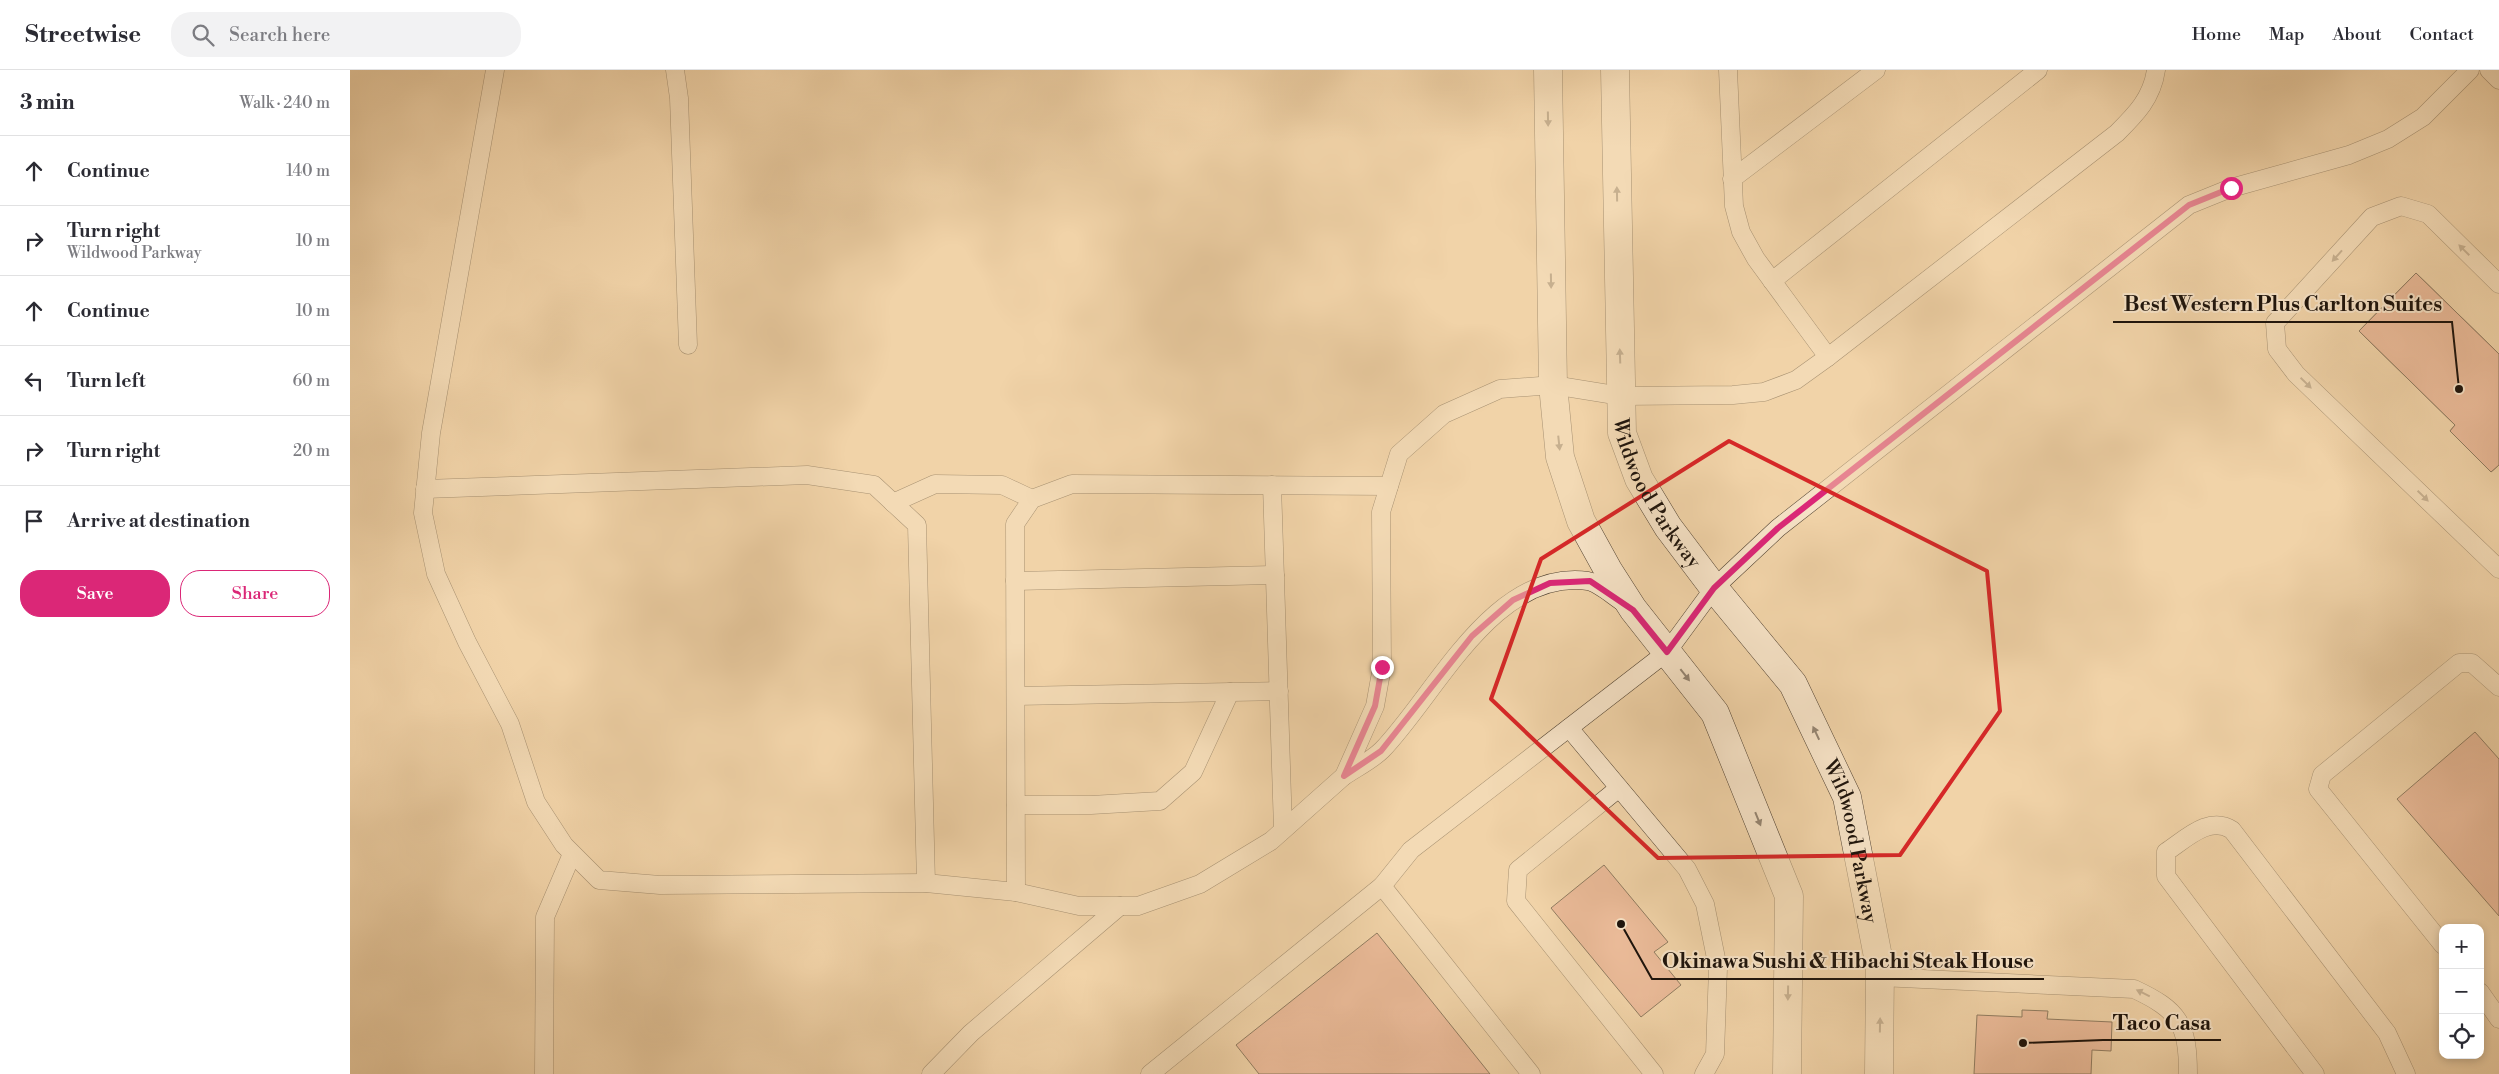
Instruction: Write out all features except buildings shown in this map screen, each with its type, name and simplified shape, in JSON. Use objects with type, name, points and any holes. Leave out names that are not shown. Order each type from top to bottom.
[{"type":"street","points":[[1548,70],[1553,385],[1560,457],[1581,522],[1633,610],[1715,713],[1789,896],[1787,1074]]},
{"type":"street","name":"Wildwood Parkway","points":[[1615,70],[1622,434],[1639,479],[1668,527],[1714,588],[1793,684],[1846,797],[1880,967],[1879,1074]]},
{"type":"lane","points":[[495,70],[430,434],[423,513],[436,574],[467,642],[510,724],[536,802],[564,845],[600,880],[660,885],[926,883],[1016,892],[1079,906],[1138,906],[1200,884],[1271,841],[1344,776],[1381,751],[1472,636],[1513,600],[1550,583],[1590,581],[1633,610]]},
{"type":"lane","points":[[676,70],[679,98],[688,346]]},
{"type":"lane","points":[[1728,70],[1734,206],[1741,232],[1772,281],[1828,357]]},
{"type":"lane","points":[[1732,179],[1876,70]]},
{"type":"lane","points":[[1772,281],[2038,70]]},
{"type":"lane","points":[[1344,776],[1375,706],[1382,667],[1381,512],[1399,454],[1444,414],[1500,389],[1553,385],[1621,396],[1733,395],[1764,392],[1796,380],[2117,133],[2140,110],[2154,86],[2156,70]]},
{"type":"lane","points":[[1150,1074],[1382,886],[1411,850],[1667,652],[1714,588],[1778,528],[2189,205],[2231,188],[2349,155],[2388,139],[2423,117],[2470,70]]},
{"type":"lane","points":[[2489,70],[2499,80]]},
{"type":"lane","points":[[2499,284],[2428,214],[2401,206],[2372,217],[2275,323],[2277,349],[2296,374],[2499,569]]},
{"type":"lane","points":[[425,489],[807,475],[874,485],[917,526],[926,883]]},
{"type":"lane","points":[[893,503],[934,484],[1002,485],[1032,499]]},
{"type":"lane","points":[[1016,892],[1016,524],[1032,499],[1072,484],[1389,486]]},
{"type":"lane","points":[[1272,485],[1284,829]]},
{"type":"lane","points":[[1016,580],[1275,575]]},
{"type":"lane","points":[[2439,940],[2318,790],[2322,775],[2459,663],[2472,663],[2499,687]]},
{"type":"lane","points":[[1016,696],[1279,691]]},
{"type":"lane","points":[[1016,805],[1091,805],[1160,801],[1193,772],[1230,692]]},
{"type":"lane","points":[[1568,728],[1687,869],[1705,904],[1718,968],[1715,1054],[1704,1074]]},
{"type":"lane","points":[[1620,788],[1518,870],[1516,901],[1654,1074]]},
{"type":"lane","points":[[2315,1074],[2166,876],[2166,852],[2209,825],[2224,825],[2232,830],[2387,1033],[2406,1074]]},
{"type":"lane","points":[[544,1074],[545,917],[572,854]]},
{"type":"lane","points":[[1382,886],[1531,1074]]},
{"type":"lane","points":[[931,1074],[971,1032],[1120,906]]},
{"type":"lane","points":[[1880,977],[2134,989],[2160,1001],[2178,1018],[2188,1044],[2188,1074]]},
{"type":"lane","points":[[2484,998],[2499,1019]]},
{"type":"highlighted area","points":[[1729,441],[1987,571],[2000,711],[1900,855],[1658,858],[1491,699],[1541,559]]},
{"type":"place","name":"Best Western Plus Carlton Suites","points":[[2459,389]]},
{"type":"place","name":"Okinawa Sushi & Hibachi Steak House","points":[[1621,924]]},
{"type":"place","name":"Taco Casa","points":[[2023,1043]]},
{"type":"route","points":[[1382,667],[1375,706],[1344,776],[1381,751],[1472,636],[1513,600],[1550,583],[1590,581],[1633,610],[1667,652],[1714,588],[1778,528],[2189,205],[2231,188]]}]
